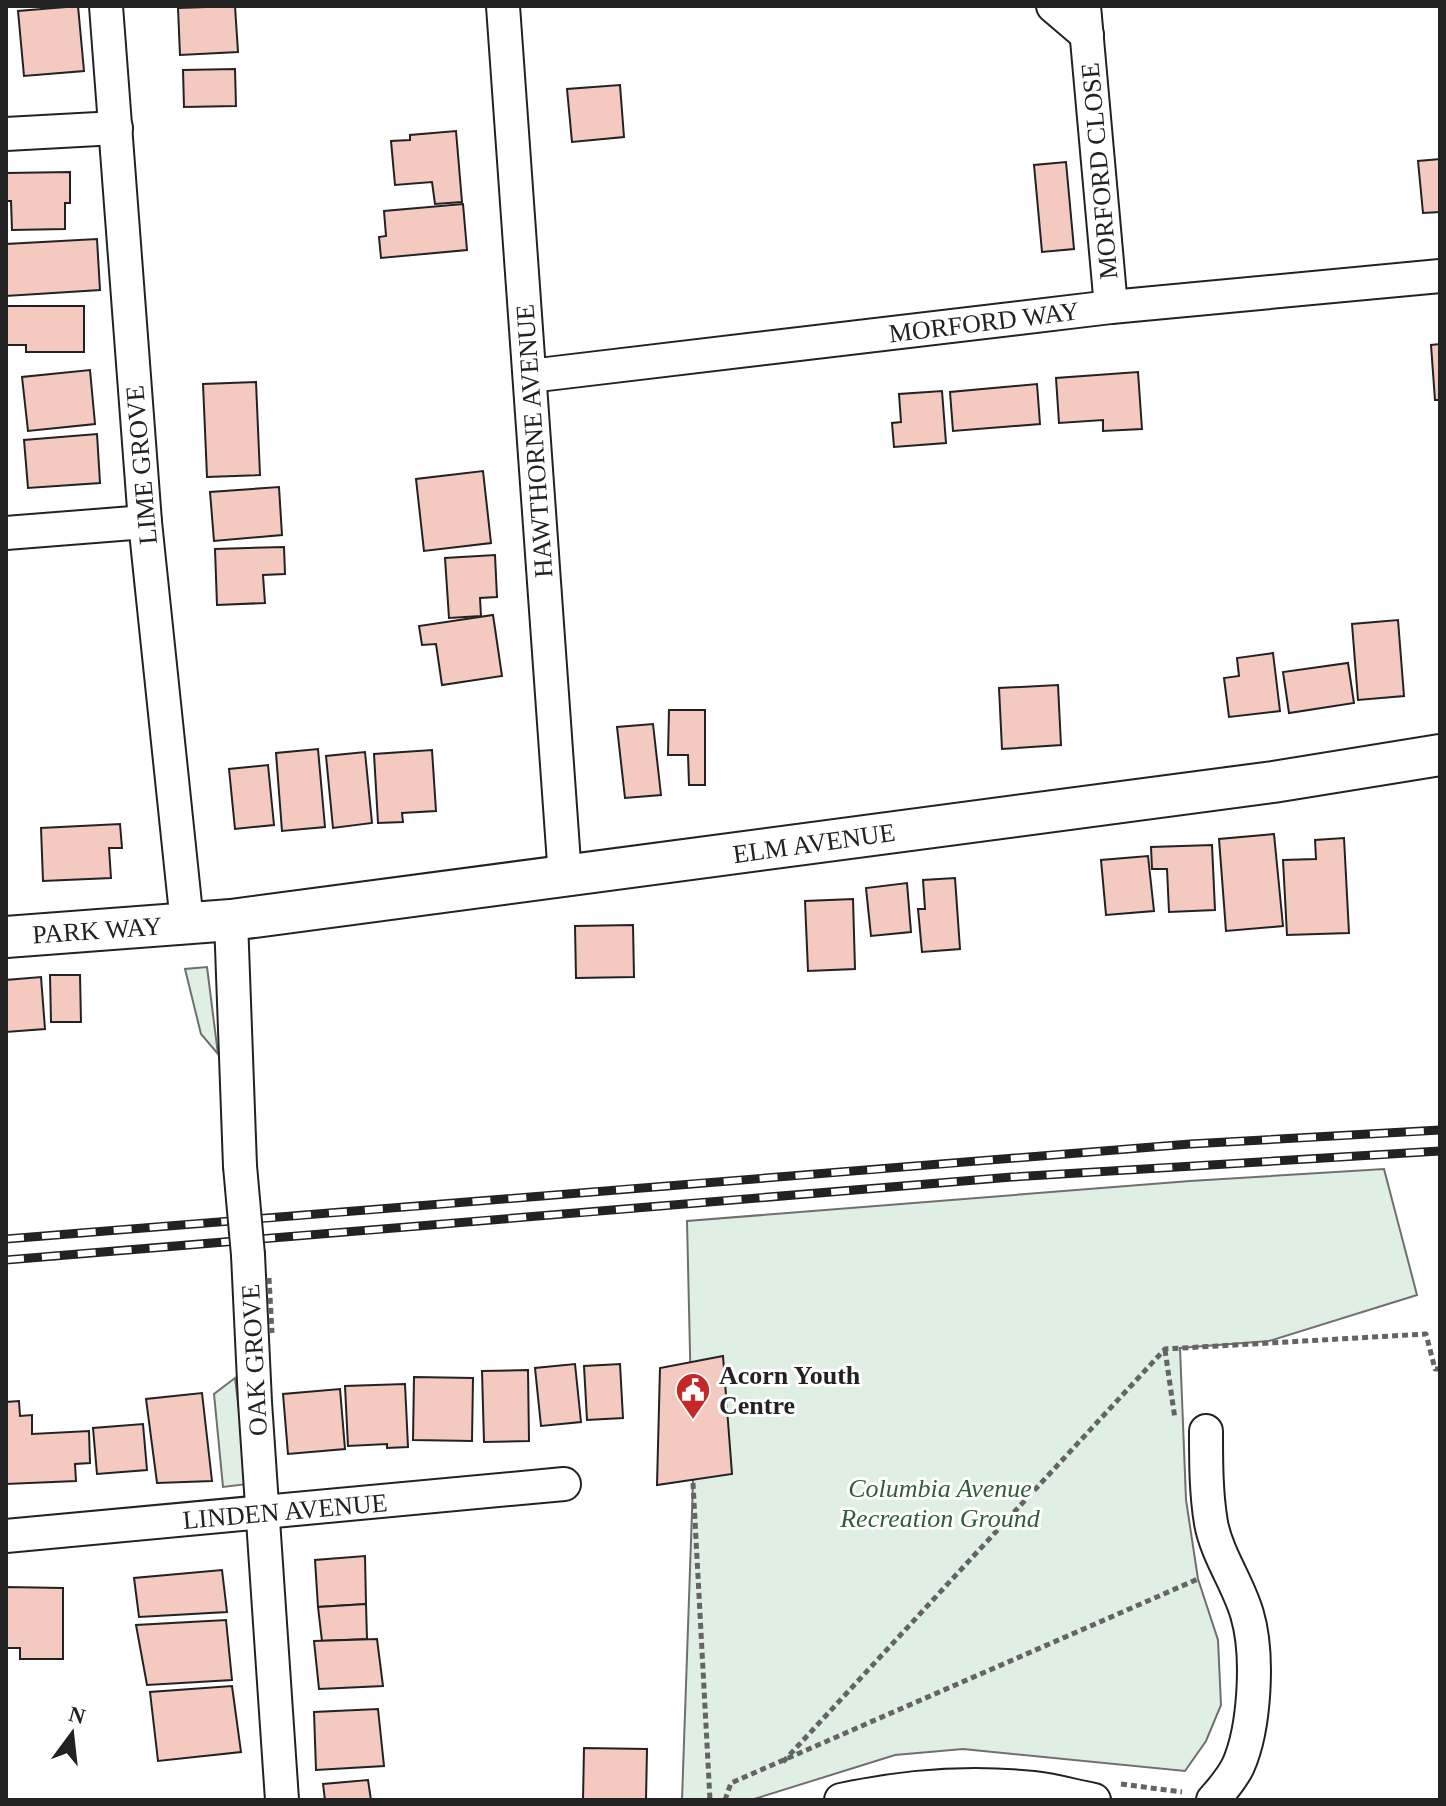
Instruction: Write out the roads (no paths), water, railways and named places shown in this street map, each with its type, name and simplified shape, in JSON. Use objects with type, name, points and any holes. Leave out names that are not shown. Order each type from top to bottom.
[{"type":"street","name":"LIME GROVE","points":[[106,6],[145,522],[187,923]]},
{"type":"street","name":"HAWTHORNE AVENUE","points":[[503,6],[565,877]]},
{"type":"street","name":"MORFORD CLOSE","points":[[1053,6],[1086,21],[1111,307]]},
{"type":"street","points":[[6,134],[116,128]]},
{"type":"street","name":"MORFORD WAY","points":[[530,376],[1111,307],[1440,276]]},
{"type":"street","points":[[6,533],[145,522]]},
{"type":"street","name":"ELM AVENUE","points":[[187,923],[565,877],[1257,784],[1440,755]]},
{"type":"street","name":"OAK GROVE","points":[[231,920],[240,1166],[282,1800]]},
{"type":"street","name":"PARK WAY","points":[[6,937],[187,923]]},
{"type":"street","points":[[1191,1429],[1206,1471],[1212,1525],[1248,1616],[1253,1654],[1253,1695],[1248,1732],[1239,1764],[1229,1782],[1205,1797]]},
{"type":"street","name":"LINDEN AVENUE","points":[[6,1536],[564,1484]]},
{"type":"street","points":[[841,1800],[897,1789],[1102,1791]]},
{"type":"railway","points":[[6,1239],[1190,1144],[1440,1130]]},
{"type":"railway","points":[[6,1260],[1012,1177],[1440,1151]]},
{"type":"place","name":"Acorn Youth Centre","points":[[693,1421]]},
{"type":"park label","name":"Columbia Avenue Recreation Ground","points":[[940,1503]]}]
